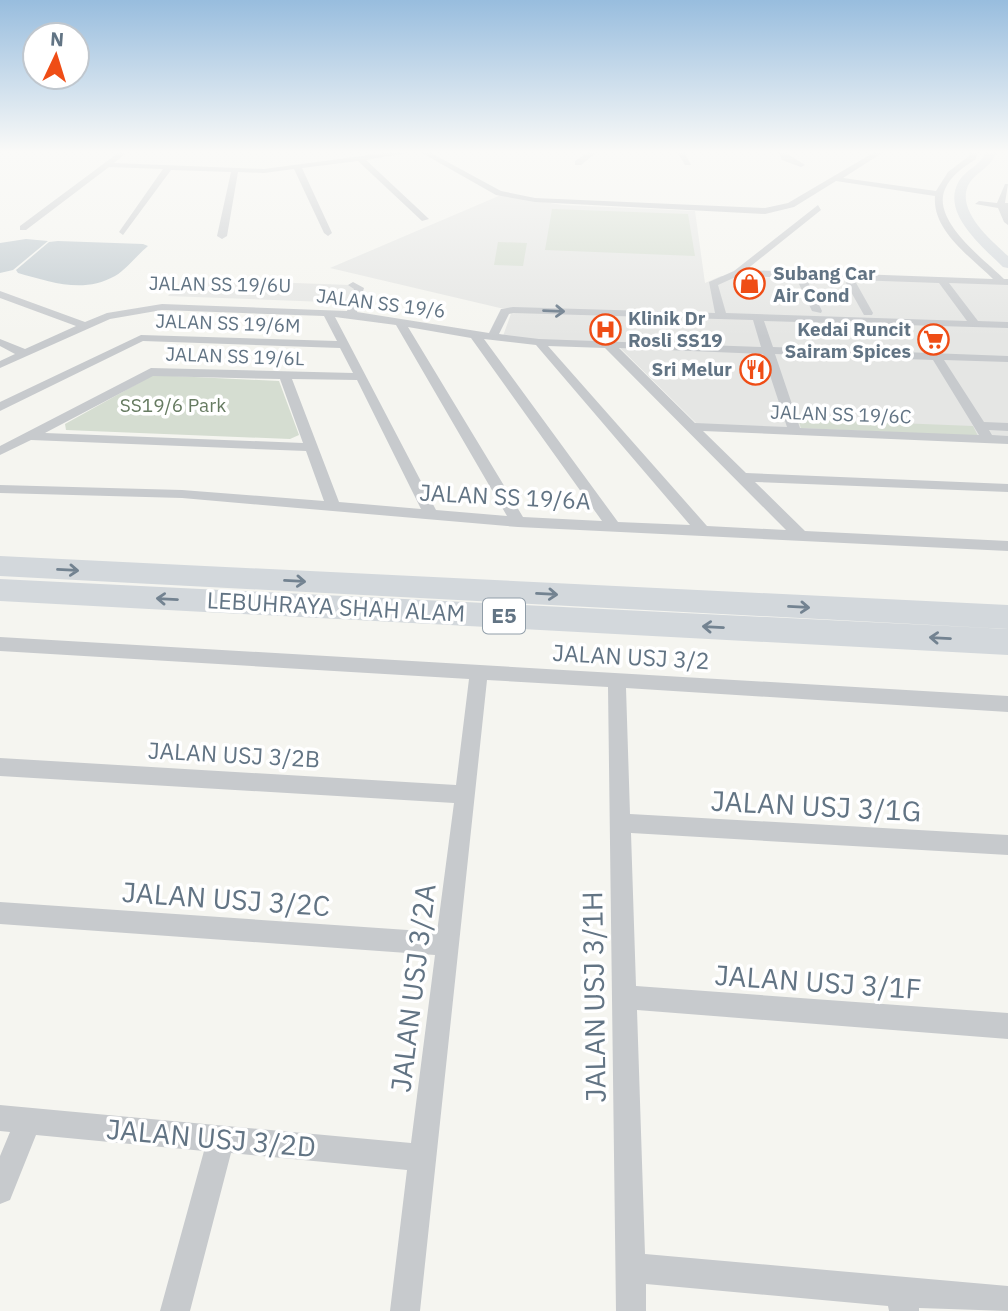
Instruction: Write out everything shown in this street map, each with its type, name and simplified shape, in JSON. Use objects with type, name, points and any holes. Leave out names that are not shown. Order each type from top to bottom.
[{"type":"highway","name":"LEBUHRAYA SHAH ALAM","points":[[0,566],[1008,617]]},
{"type":"highway","name":"LEBUHRAYA SHAH ALAM","points":[[0,590],[1008,642]]},
{"type":"main road","points":[[966,214],[972,227],[1008,264]]},
{"type":"main road","points":[[986,214],[1008,248]]},
{"type":"street","points":[[23,228],[41,214]]},
{"type":"street","points":[[123,232],[136,214]]},
{"type":"street","points":[[222,236],[226,214]]},
{"type":"street","points":[[319,214],[328,233]]},
{"type":"street","points":[[420,214],[425,219]]},
{"type":"street","points":[[799,214],[803,219]]},
{"type":"street","points":[[720,312],[713,284],[737,273],[810,214]]},
{"type":"street","points":[[940,214],[941,218],[1006,284]]},
{"type":"street","points":[[737,273],[944,283],[973,320]]},
{"type":"street","points":[[722,280],[1006,284]]},
{"type":"street","points":[[803,282],[817,311]]},
{"type":"street","points":[[851,283],[868,313]]},
{"type":"street","points":[[352,310],[359,288],[353,285]]},
{"type":"street","points":[[0,293],[85,326]]},
{"type":"street","name":"JALAN SS 19/6U","points":[[70,321],[104,306],[165,297],[352,310],[495,333]]},
{"type":"street","name":"JALAN SS 19/6","points":[[0,365],[107,316],[162,307],[328,313],[352,310],[400,322],[475,335],[495,333],[539,342],[614,350],[768,350]]},
{"type":"street","points":[[1008,325],[973,320],[817,311],[513,310],[505,311],[495,333],[519,332],[939,361],[1008,369]]},
{"type":"street","points":[[720,312],[757,317],[973,320]]},
{"type":"street","points":[[328,313],[432,516]]},
{"type":"street","points":[[757,317],[793,427]]},
{"type":"street","points":[[400,322],[518,522]]},
{"type":"street","points":[[475,335],[613,526]]},
{"type":"street","name":"JALAN SS 19/6M","points":[[0,407],[141,338],[344,345]]},
{"type":"street","points":[[0,342],[24,354]]},
{"type":"street","points":[[539,342],[703,531]]},
{"type":"street","points":[[768,350],[1008,349]]},
{"type":"street","points":[[614,350],[800,536]]},
{"type":"street","points":[[939,361],[1008,359]]},
{"type":"street","points":[[939,361],[988,439]]},
{"type":"street","name":"JALAN SS 19/6L","points":[[0,451],[150,372],[361,377]]},
{"type":"street","points":[[285,376],[333,506]]},
{"type":"street","name":"JALAN SS 19/6C","points":[[688,423],[1008,440]]},
{"type":"street","points":[[980,426],[1008,428]]},
{"type":"street","points":[[28,436],[311,447]]},
{"type":"street","points":[[741,477],[1008,488]]},
{"type":"street","name":"JALAN SS 19/6A","points":[[0,489],[182,494],[518,522],[1008,546]]},
{"type":"street","name":"JALAN USJ 3/2","points":[[0,644],[1008,704]]},
{"type":"street","name":"JALAN USJ 3/2A","points":[[405,1311],[479,673]]},
{"type":"street","name":"JALAN USJ 3/1H","points":[[617,681],[631,1311]]},
{"type":"street","name":"JALAN USJ 3/2B","points":[[0,767],[465,794]]},
{"type":"street","name":"JALAN USJ 3/1G","points":[[620,823],[1008,845]]},
{"type":"street","name":"JALAN USJ 3/2C","points":[[0,913],[448,943]]},
{"type":"street","name":"JALAN USJ 3/1F","points":[[624,997],[1008,1026]]},
{"type":"street","name":"JALAN USJ 3/2D","points":[[0,1118],[423,1158]]},
{"type":"street","points":[[0,1190],[28,1121]]},
{"type":"street","points":[[174,1311],[221,1139]]},
{"type":"street","points":[[630,1268],[902,1301],[1008,1301]]},
{"type":"shaded area","points":[[456,214],[695,214],[705,283],[721,276],[1008,284],[1008,438],[700,427],[615,343],[503,336],[513,308],[500,308],[330,268]]},
{"type":"shaded area","points":[[26,239],[48,241],[13,270],[0,273],[0,243]]},
{"type":"shaded area","points":[[49,242],[148,246],[115,276],[91,284],[67,285],[18,273],[16,270]]},
{"type":"shaded area","points":[[183,279],[350,285],[356,289],[352,303],[168,296]]},
{"type":"green space","points":[[551,214],[688,214],[695,256],[545,250]]},
{"type":"green space","points":[[498,242],[527,243],[523,266],[494,265]]},
{"type":"green space","name":"SS19/6 Park","points":[[153,375],[279,381],[299,435],[290,439],[66,430],[65,424]]},
{"type":"green space","points":[[798,419],[973,426],[978,436],[801,428]]},
{"type":"place","name":"Subang Car Air Cond","points":[[750,284]]},
{"type":"place","name":"Klinik Dr Rosli SS19","points":[[605,329]]},
{"type":"place","name":"Kedai Runcit Sairam Spices","points":[[934,340]]},
{"type":"place","name":"Sri Melur","points":[[755,369]]}]
